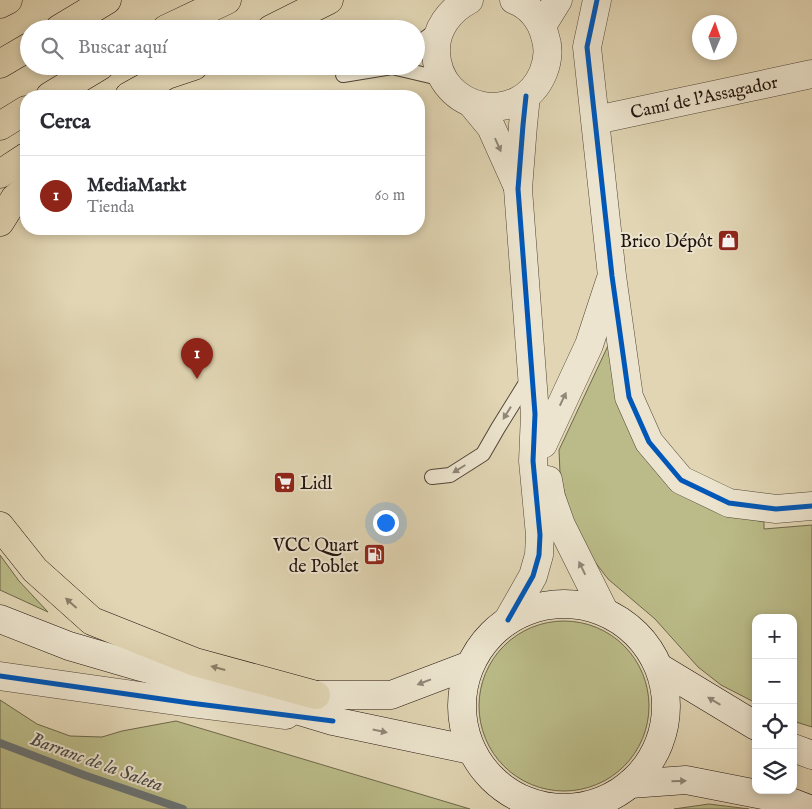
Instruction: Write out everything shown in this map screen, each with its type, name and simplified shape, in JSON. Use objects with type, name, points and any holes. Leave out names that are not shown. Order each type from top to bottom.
[{"type":"highway","points":[[0,4],[8,0]]},
{"type":"highway","points":[[74,20],[107,0]]},
{"type":"highway","points":[[185,20],[227,0]]},
{"type":"highway","points":[[289,20],[329,0]]},
{"type":"highway","points":[[0,64],[20,52]]},
{"type":"highway","points":[[60,90],[85,75]]},
{"type":"highway","points":[[140,90],[167,75]]},
{"type":"highway","points":[[169,90],[188,75]]},
{"type":"highway","points":[[0,126],[20,114]]},
{"type":"highway","points":[[0,174],[20,161]]},
{"type":"highway","points":[[0,222],[15,198],[20,194]]},
{"type":"highway","points":[[0,526],[35,570],[92,621],[195,662],[316,695]]},
{"type":"street","points":[[469,0],[452,11],[441,27],[436,44],[437,62],[443,79],[455,94],[472,104],[491,127],[518,189]]},
{"type":"street","points":[[472,104],[491,107],[510,104],[526,96],[540,81],[547,64],[548,44],[542,26],[533,12],[520,2],[514,0]]},
{"type":"street","points":[[542,26],[558,0]]},
{"type":"street","points":[[597,0],[587,47],[612,276],[630,397],[649,442],[680,480],[729,503],[776,509],[812,506]]},
{"type":"street","name":"Camí de l'Assagador","points":[[596,120],[812,74]]},
{"type":"street","points":[[508,620],[538,607],[572,604],[604,612],[627,625],[646,644],[660,668],[667,699],[664,731],[651,760],[630,784],[604,800],[574,808],[542,806],[514,795],[489,775],[472,750],[463,722],[462,693],[470,665],[486,640],[508,620],[533,576],[539,555],[540,535],[533,461],[535,414],[518,189],[526,96]]},
{"type":"street","points":[[543,444],[589,344],[612,276]]},
{"type":"street","points":[[535,414],[543,444],[551,497],[561,525],[604,612]]},
{"type":"street","points":[[0,619],[69,646],[333,721]]},
{"type":"street","points":[[229,690],[316,695],[391,695],[470,665]]},
{"type":"street","points":[[660,668],[752,724]]},
{"type":"street","points":[[0,676],[181,702],[333,721],[472,750]]},
{"type":"street","points":[[796,749],[812,755]]},
{"type":"street","points":[[630,784],[686,780],[783,799],[808,809]]},
{"type":"lane","points":[[425,39],[441,27]]},
{"type":"lane","points":[[425,75],[443,79]]},
{"type":"lane","points":[[432,477],[450,475],[483,454],[532,373]]},
{"type":"green space","points":[[614,333],[618,389],[724,513],[764,522],[764,529],[812,525],[812,727],[797,722],[797,614],[752,614],[752,701],[721,685],[698,667],[655,619],[608,579],[585,549],[569,513],[560,473],[559,450]]},
{"type":"green space","points":[[0,555],[19,581],[48,612],[0,590]]},
{"type":"green space","points":[[564,621],[589,625],[604,631],[624,646],[639,666],[647,689],[649,706],[645,731],[639,746],[624,766],[604,781],[581,789],[564,791],[539,787],[524,781],[504,766],[489,746],[481,723],[479,706],[483,681],[489,666],[504,646],[524,631],[547,623]]},
{"type":"green space","points":[[0,700],[37,724],[70,736],[102,737],[122,731],[176,721],[470,809],[0,809]]},
{"type":"green space","points":[[709,804],[749,809],[674,809]]},
{"type":"waterway","name":"Barranc de la Saleta","points":[[0,743],[84,775],[183,809]]},
{"type":"cycle path","points":[[597,0],[587,47],[612,276],[629,397],[649,442],[681,480],[729,503],[776,509],[812,506]]},
{"type":"cycle path","points":[[508,620],[533,576],[539,555],[540,535],[533,461],[535,414],[518,189],[526,96]]},
{"type":"cycle path","points":[[0,676],[333,721]]},
{"type":"place","name":"Brico Dépôt","points":[[729,241]]},
{"type":"place","name":"MediaMarkt","points":[[197,379]]},
{"type":"place","name":"Lidl","points":[[284,483]]},
{"type":"place","name":"VCC Quart de Poblet","points":[[375,555]]}]
